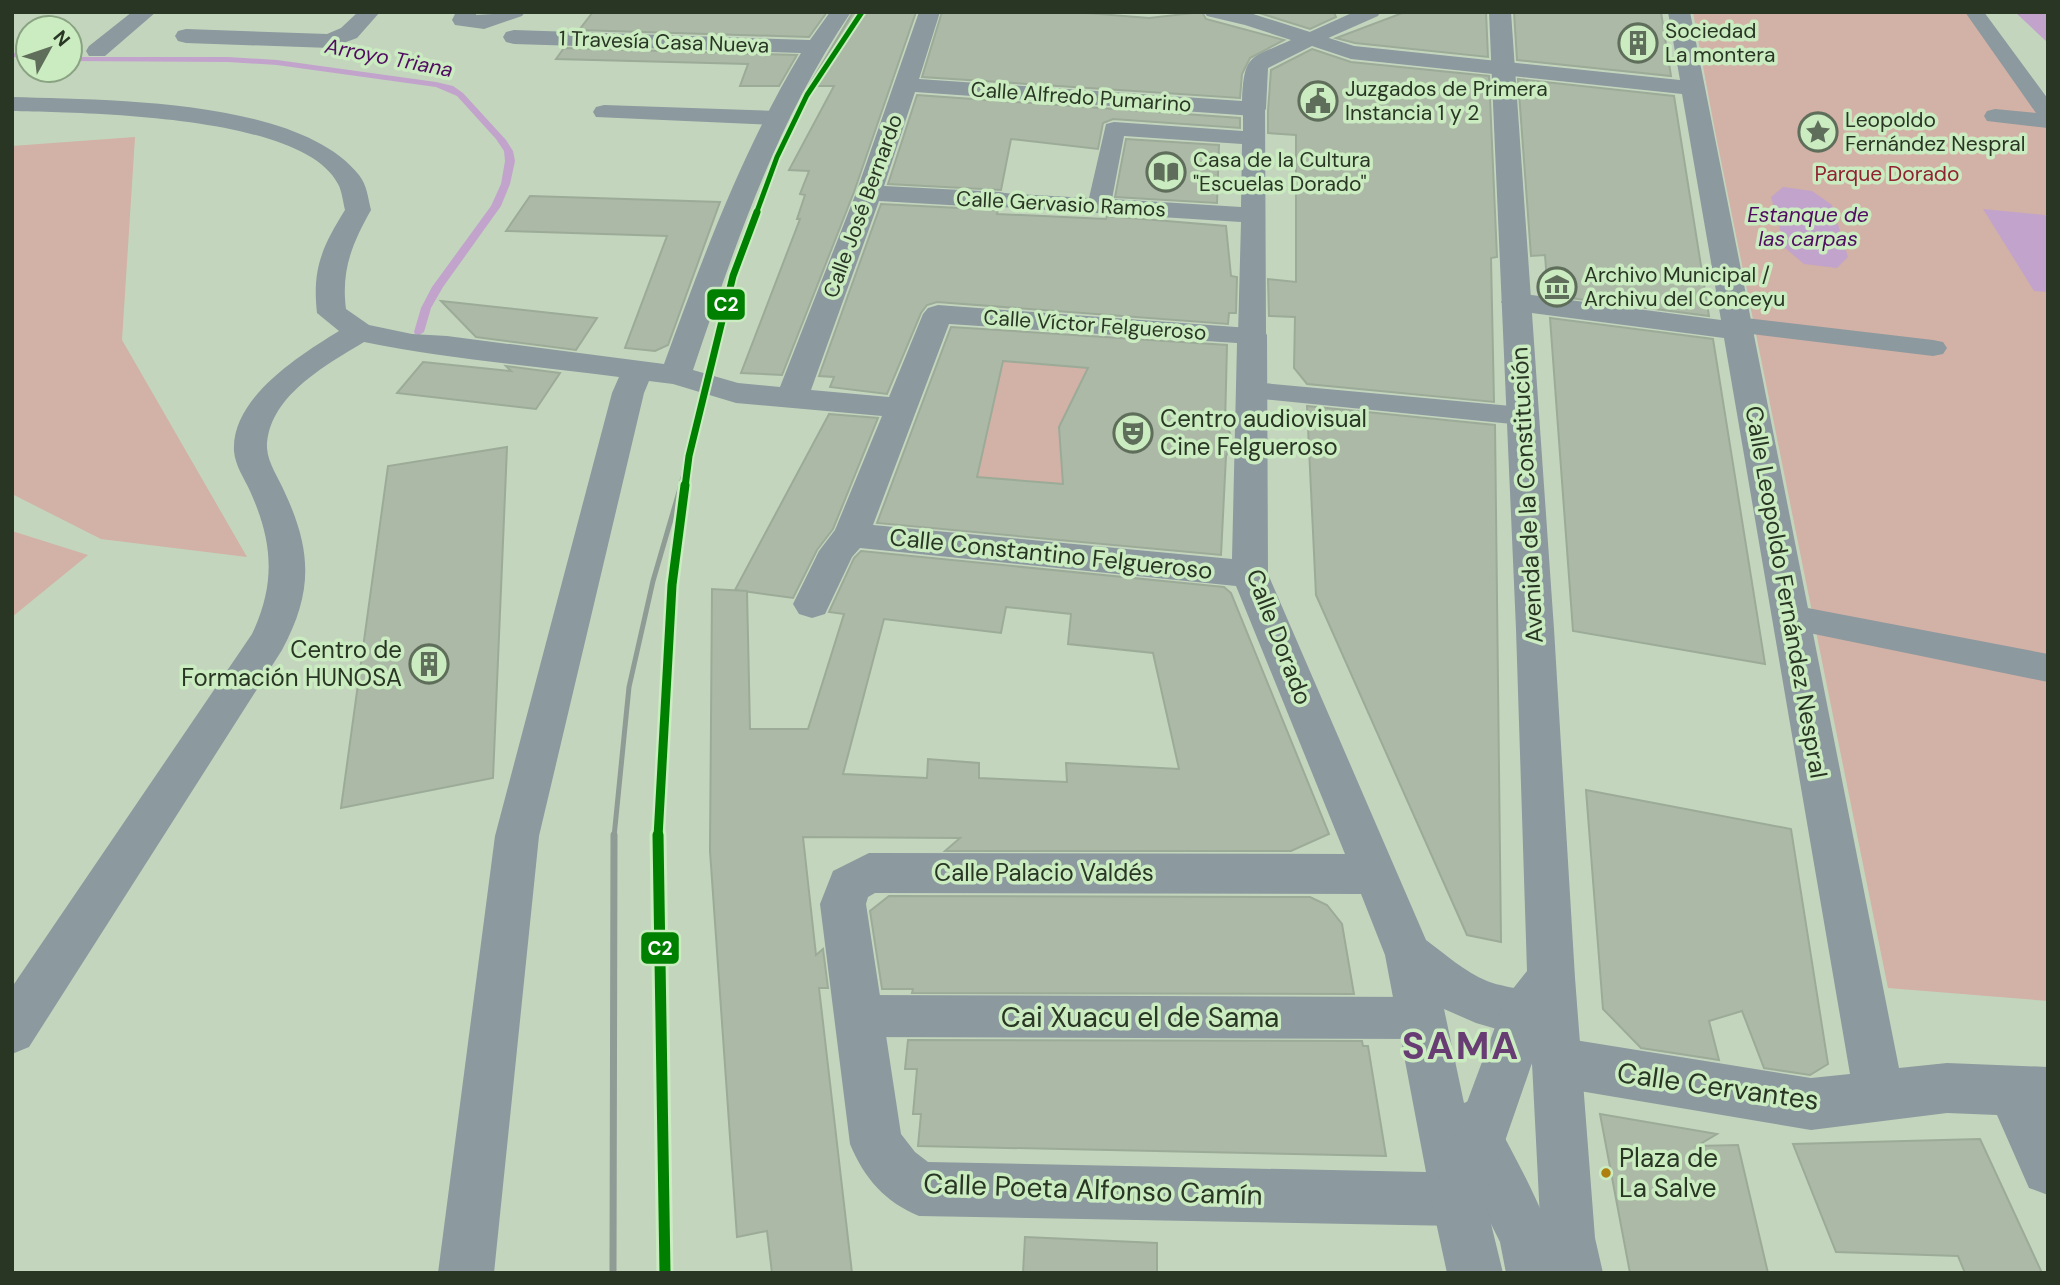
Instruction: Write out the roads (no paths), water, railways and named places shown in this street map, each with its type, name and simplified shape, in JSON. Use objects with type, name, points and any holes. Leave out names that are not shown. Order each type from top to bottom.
[{"type":"street","points":[[97,51],[146,12]]},
{"type":"street","points":[[186,36],[330,41],[349,33],[370,12]]},
{"type":"street","points":[[467,12],[463,20],[471,23],[484,23],[515,12]]},
{"type":"street","points":[[466,1273],[517,836],[628,393],[657,373],[723,244],[777,118],[815,47],[841,12]]},
{"type":"street","name":"Calle José Bernardo","points":[[792,398],[869,193],[930,12]]},
{"type":"street","points":[[1214,12],[1250,19],[1352,52],[1700,88]]},
{"type":"street","points":[[1310,39],[1371,12]]},
{"type":"street","name":"Avenida de la Constitución","points":[[1500,12],[1522,416],[1538,995]]},
{"type":"street","name":"Calle Leopoldo Fernández Nespral","points":[[1679,12],[1700,88],[1738,328],[1879,1096]]},
{"type":"street","points":[[1974,12],[2048,115]]},
{"type":"street","name":"1 Travesía Casa Nueva","points":[[514,37],[815,47]]},
{"type":"street","name":"Calle Dorado","points":[[1310,39],[1259,64],[1255,71],[1250,574],[1409,955]]},
{"type":"street","name":"Calle Alfredo Pumarino","points":[[907,85],[1254,108]]},
{"type":"street","points":[[12,104],[177,113],[244,124],[288,138],[327,156],[350,180],[358,210],[336,247],[327,282],[330,303],[332,313],[359,332],[412,344],[447,345],[657,373],[736,393],[900,408],[851,534],[837,551],[812,604]]},
{"type":"street","points":[[604,112],[777,118]]},
{"type":"street","points":[[1996,116],[2048,121]]},
{"type":"street","points":[[1099,206],[1114,129],[1254,138]]},
{"type":"street","name":"Calle Gervasio Ramos","points":[[869,193],[1253,215]]},
{"type":"street","points":[[1516,302],[1933,348]]},
{"type":"street","name":"Calle Víctor Felgueroso","points":[[900,408],[938,314],[1252,335]]},
{"type":"street","points":[[12,1030],[268,640],[286,595],[287,555],[282,525],[250,447],[258,420],[270,399],[289,381],[359,332]]},
{"type":"street","points":[[1252,391],[1522,416]]},
{"type":"street","name":"Calle Constantino Felgueroso","points":[[851,534],[1250,574]]},
{"type":"street","points":[[1791,618],[2048,668]]},
{"type":"street","name":"Calle Palacio Valdés","points":[[858,1016],[843,904],[849,885],[869,873],[1376,874]]},
{"type":"street","points":[[1409,955],[1455,992],[1498,1009],[1538,995]]},
{"type":"street","points":[[1409,955],[1475,1273]]},
{"type":"street","points":[[1538,995],[1556,1062],[1568,1238],[1576,1273]]},
{"type":"street","points":[[1458,1199],[1538,995]]},
{"type":"street","name":"Cai Xuacu el de Sama","points":[[858,1016],[1427,1040]]},
{"type":"street","name":"Calle Poeta Alfonso Camín","points":[[858,1016],[876,1143],[896,1171],[919,1189],[1458,1199]]},
{"type":"street","points":[[1427,1040],[1526,1237],[1534,1273]]},
{"type":"street","name":"Calle Cervantes","points":[[1556,1062],[1811,1104],[1947,1088],[2030,1092]]},
{"type":"street","points":[[2030,1092],[2048,1169]]},
{"type":"water","points":[[2015,12],[2048,12],[2048,43]]},
{"type":"water","name":"Estanque de las carpas","points":[[1783,187],[1812,191],[1832,205],[1848,257],[1837,268],[1804,264],[1785,248],[1771,197]]},
{"type":"water","points":[[1983,209],[2045,215],[2048,219],[2048,292],[2034,291]]},
{"type":"waterway","name":"Arroyo Triana","points":[[84,59],[228,59],[277,62],[436,84],[460,94],[503,142],[510,161],[506,184],[496,206],[437,287],[426,308],[419,332]]},
{"type":"railway","points":[[680,487],[689,456]]},
{"type":"railway","points":[[614,837],[629,687],[653,581],[681,485]]},
{"type":"railway","points":[[613,1273],[614,835]]},
{"type":"place","name":"Sociedad La montera","points":[[1638,43]]},
{"type":"place","name":"Juzgados de Primera Instancia 1 y 2","points":[[1318,101]]},
{"type":"place","name":"Leopoldo Fernández Nespral","points":[[1818,132]]},
{"type":"place","name":"Casa de la Cultura \"Escuelas Dorado\"","points":[[1166,172]]},
{"type":"place","name":"Archivo Municipal / Archivu del Conceyu","points":[[1557,287]]},
{"type":"place","name":"Centro audiovisual Cine Felgueroso","points":[[1133,433]]},
{"type":"place","name":"Centro de Formación HUNOSA","points":[[429,664]]},
{"type":"place","name":"Plaza de La Salve","points":[[1606,1173]]},
{"type":"district","name":"SAMA","points":[[1461,1046]]},
{"type":"park label","name":"Parque Dorado","points":[[1887,174]]}]
